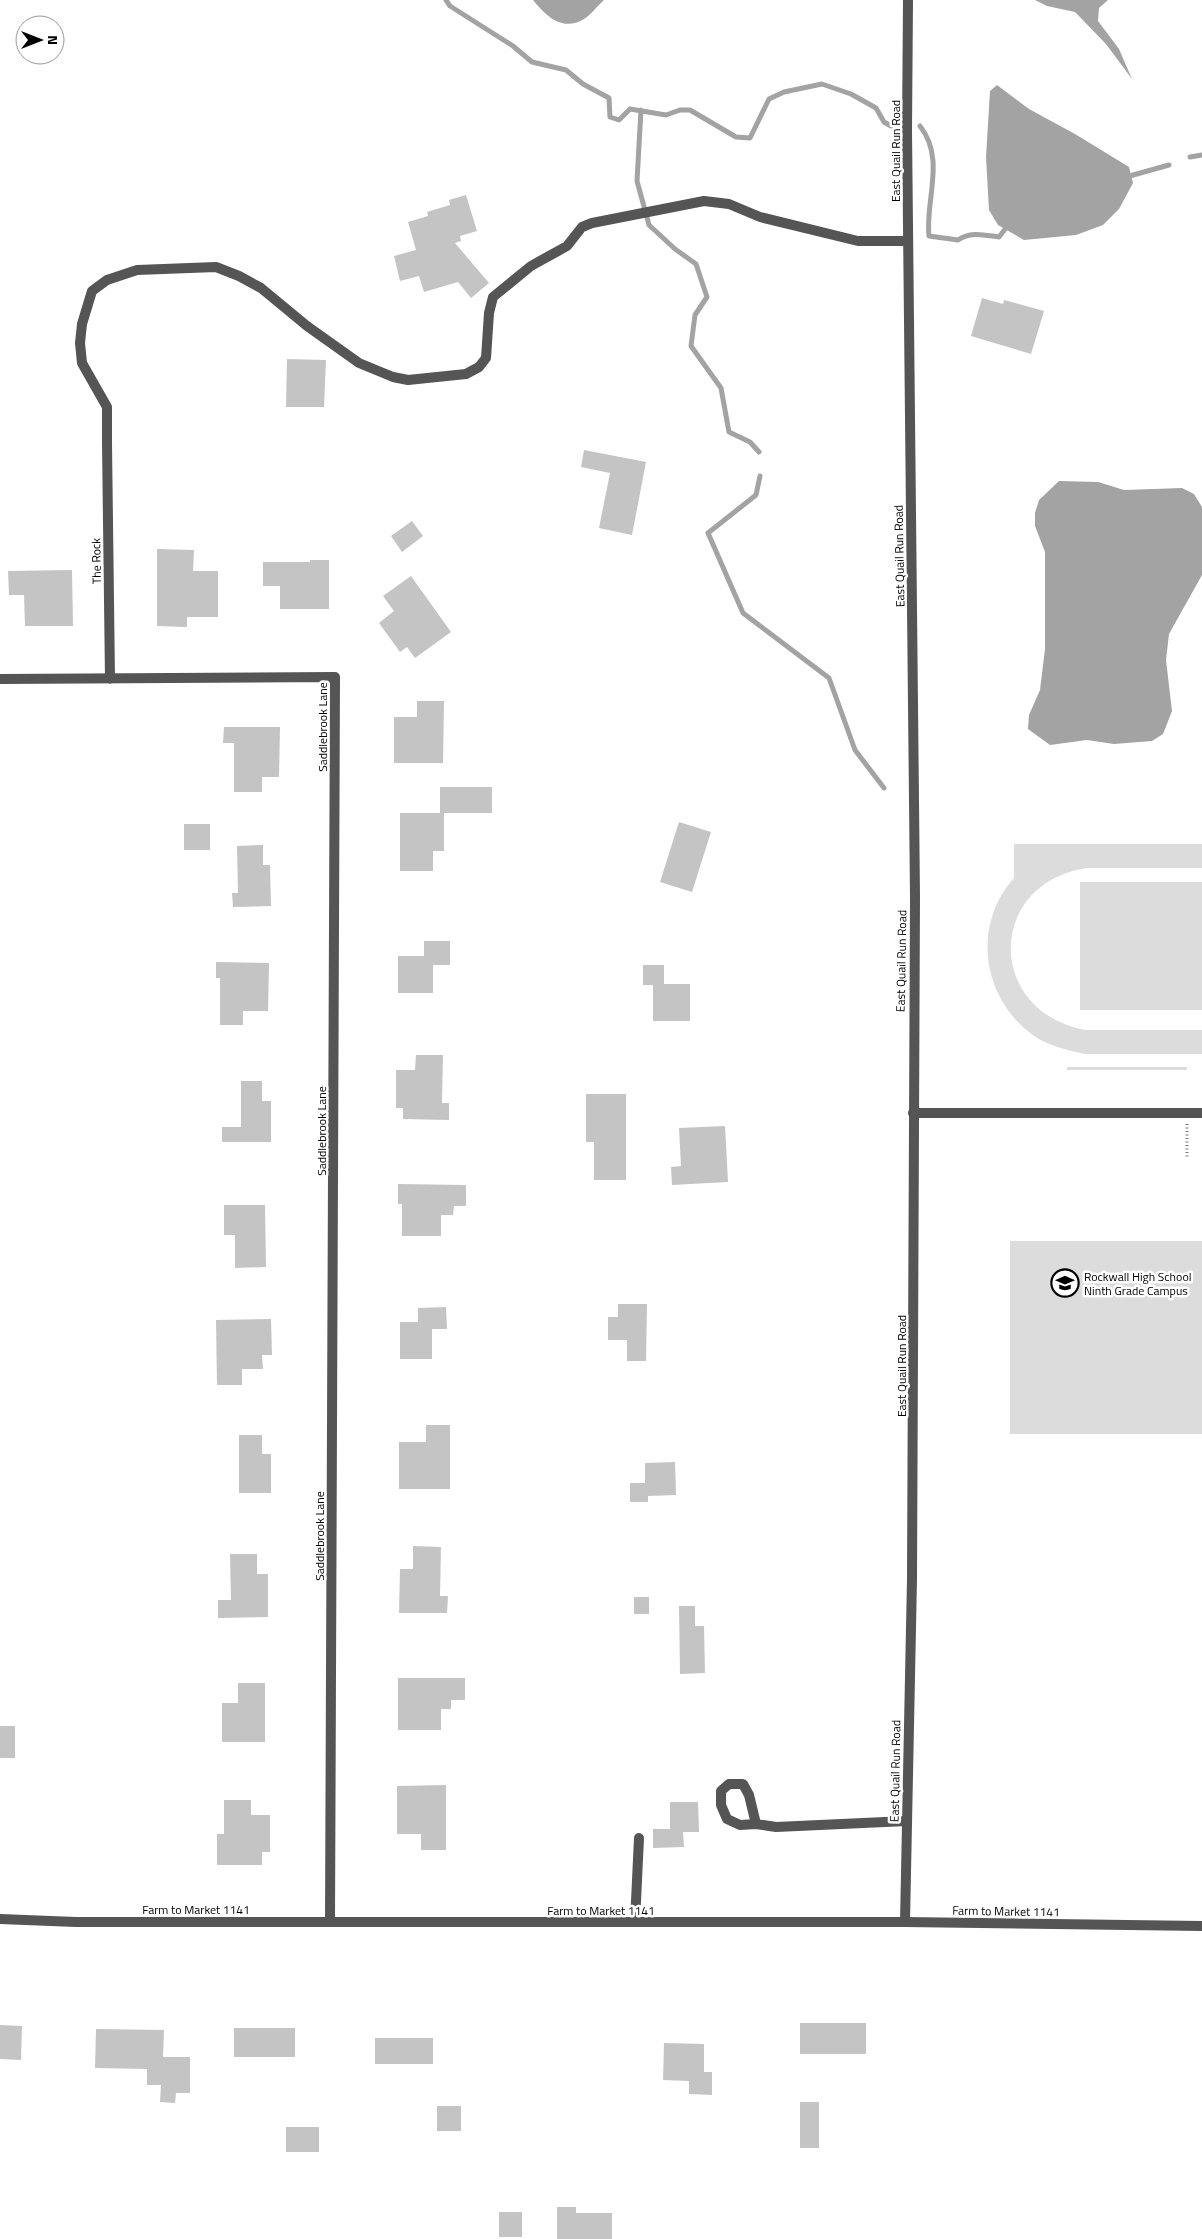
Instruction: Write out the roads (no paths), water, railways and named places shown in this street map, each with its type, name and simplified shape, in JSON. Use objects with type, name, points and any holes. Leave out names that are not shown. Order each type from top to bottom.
[{"type":"street","name":"East Quail Run Road","points":[[905,1922],[912,1569],[914,782],[908,241],[908,0]]},
{"type":"street","name":"The Rock","points":[[110,679],[106,407],[82,363],[80,343],[82,324],[92,291],[107,280],[137,270],[216,267],[239,276],[261,288],[307,326],[367,366],[393,377],[408,380],[466,374],[479,368],[486,358],[489,313],[493,297],[531,266],[567,246],[582,227],[614,218],[704,201],[728,204],[760,217],[858,241],[908,241]]},
{"type":"street","name":"Saddlebrook Lane","points":[[0,679],[335,677],[330,1922]]},
{"type":"street","points":[[913,1113],[1202,1113]]},
{"type":"street","points":[[756,1824],[749,1795],[743,1784],[729,1784],[720,1792],[721,1805],[726,1819],[740,1825],[756,1824],[776,1827],[907,1821]]},
{"type":"street","points":[[634,1922],[639,1838]]},
{"type":"street","name":"Farm to Market 1141","points":[[0,1920],[905,1922],[1202,1926]]},
{"type":"waterway","points":[[446,0],[450,6],[513,46],[532,62],[566,70],[583,84],[609,98],[610,117],[619,120],[630,109],[666,115],[680,110],[690,110],[736,137],[750,138],[769,99],[784,92],[822,84],[851,94],[876,108],[884,122],[891,126]]},
{"type":"waterway","points":[[641,110],[637,181],[649,225],[675,249],[696,264],[707,297],[695,315],[691,346],[721,388],[729,432],[750,442],[759,452]]},
{"type":"waterway","points":[[920,126],[928,139],[932,152],[933,180],[929,236],[958,240],[968,235],[999,237],[1009,224]]},
{"type":"waterway","points":[[1190,157],[1202,155]]},
{"type":"waterway","points":[[1126,177],[1169,165]]},
{"type":"waterway","points":[[760,476],[756,495],[708,533],[743,613],[829,678],[855,750],[884,788]]},
{"type":"place","name":"Rockwall High School Ninth Grade Campus","points":[[1065,1283]]}]
